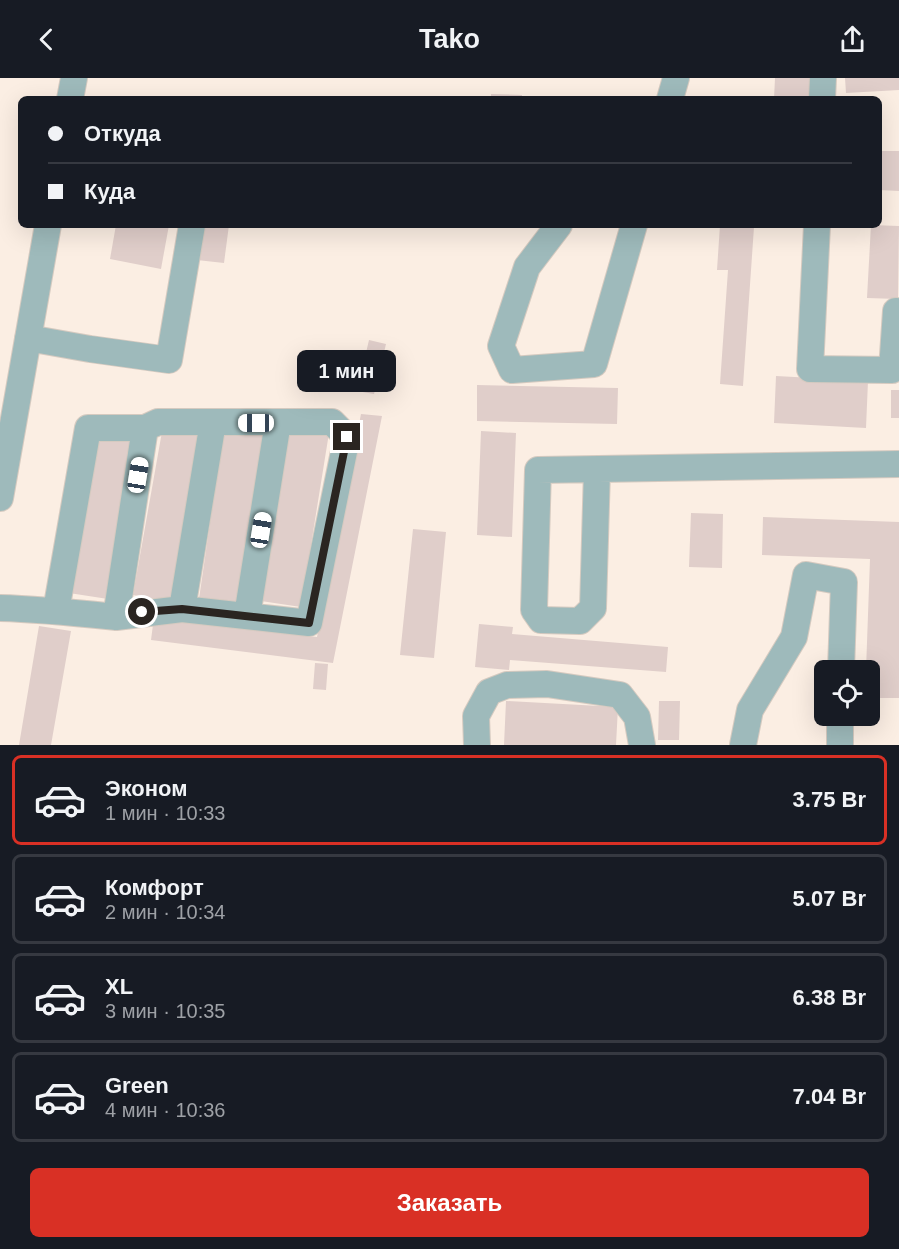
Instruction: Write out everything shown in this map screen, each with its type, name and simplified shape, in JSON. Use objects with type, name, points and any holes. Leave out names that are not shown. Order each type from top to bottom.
[{"type":"street","points":[[71,96],[74,78]]},
{"type":"street","points":[[671,96],[676,78]]},
{"type":"street","points":[[822,96],[823,78]]},
{"type":"street","points":[[0,498],[8,402],[28,338],[47,228]]},
{"type":"street","points":[[28,338],[169,360],[191,228]]},
{"type":"street","points":[[558,228],[527,267],[501,346],[512,370],[594,364],[633,228]]},
{"type":"street","points":[[817,228],[810,369],[892,370],[896,311]]},
{"type":"street","points":[[0,608],[42,609],[56,611],[116,617],[182,609],[309,623],[347,437],[332,423],[158,422],[145,428],[88,428],[56,611]]},
{"type":"street","points":[[182,609],[213,423]]},
{"type":"street","points":[[247,616],[278,423]]},
{"type":"street","points":[[116,617],[145,428]]},
{"type":"street","points":[[597,470],[593,608],[580,621],[541,620],[534,610],[538,470],[899,464]]},
{"type":"street","points":[[743,745],[750,710],[794,637],[806,575],[844,582],[841,660]]},
{"type":"street","points":[[477,745],[476,716],[489,692],[507,685],[547,684],[620,695],[637,717],[642,745]]},
{"type":"street","points":[[840,726],[840,745]]},
{"type":"building","points":[[775,78],[816,78],[815,96],[774,96]]},
{"type":"building","points":[[845,78],[899,78],[899,90],[846,93]]},
{"type":"building","points":[[491,94],[522,95],[522,96],[491,96]]},
{"type":"building","points":[[882,151],[899,151],[899,191],[882,190]]},
{"type":"building","points":[[882,225],[899,226],[898,299],[867,298],[871,228],[882,228]]},
{"type":"building","points":[[115,228],[168,228],[161,269],[110,259]]},
{"type":"building","points":[[201,228],[229,228],[224,263],[197,260]]},
{"type":"building","points":[[720,228],[754,228],[743,386],[720,384],[728,270],[717,270]]},
{"type":"building","points":[[369,340],[386,344],[374,394],[357,391]]},
{"type":"building","points":[[776,376],[868,381],[866,428],[774,423]]},
{"type":"building","points":[[477,385],[618,388],[617,424],[477,421]]},
{"type":"building","points":[[891,390],[899,390],[899,418],[891,418]]},
{"type":"building","points":[[361,414],[382,416],[333,663],[151,640],[154,617],[317,637]]},
{"type":"building","points":[[163,426],[201,433],[172,602],[133,595]]},
{"type":"building","points":[[224,426],[263,431],[238,604],[199,599]]},
{"type":"building","points":[[288,426],[329,433],[301,607],[261,601]]},
{"type":"building","points":[[95,431],[133,437],[108,599],[69,593]]},
{"type":"building","points":[[481,431],[516,433],[512,537],[477,535]]},
{"type":"building","points":[[691,513],[723,514],[722,568],[689,567]]},
{"type":"building","points":[[763,517],[899,522],[899,698],[880,698],[880,660],[866,660],[870,559],[762,555]]},
{"type":"building","points":[[413,529],[446,532],[434,658],[400,655]]},
{"type":"building","points":[[479,624],[513,627],[512,634],[668,647],[666,672],[510,660],[509,670],[475,667]]},
{"type":"building","points":[[39,626],[71,631],[51,745],[19,745]]},
{"type":"building","points":[[315,663],[328,664],[326,690],[313,689]]},
{"type":"building","points":[[506,701],[618,707],[616,745],[504,745]]},
{"type":"building","points":[[659,701],[680,701],[679,740],[658,740]]},
{"type":"route","points":[[142,612],[182,609],[309,623],[347,437]]}]
